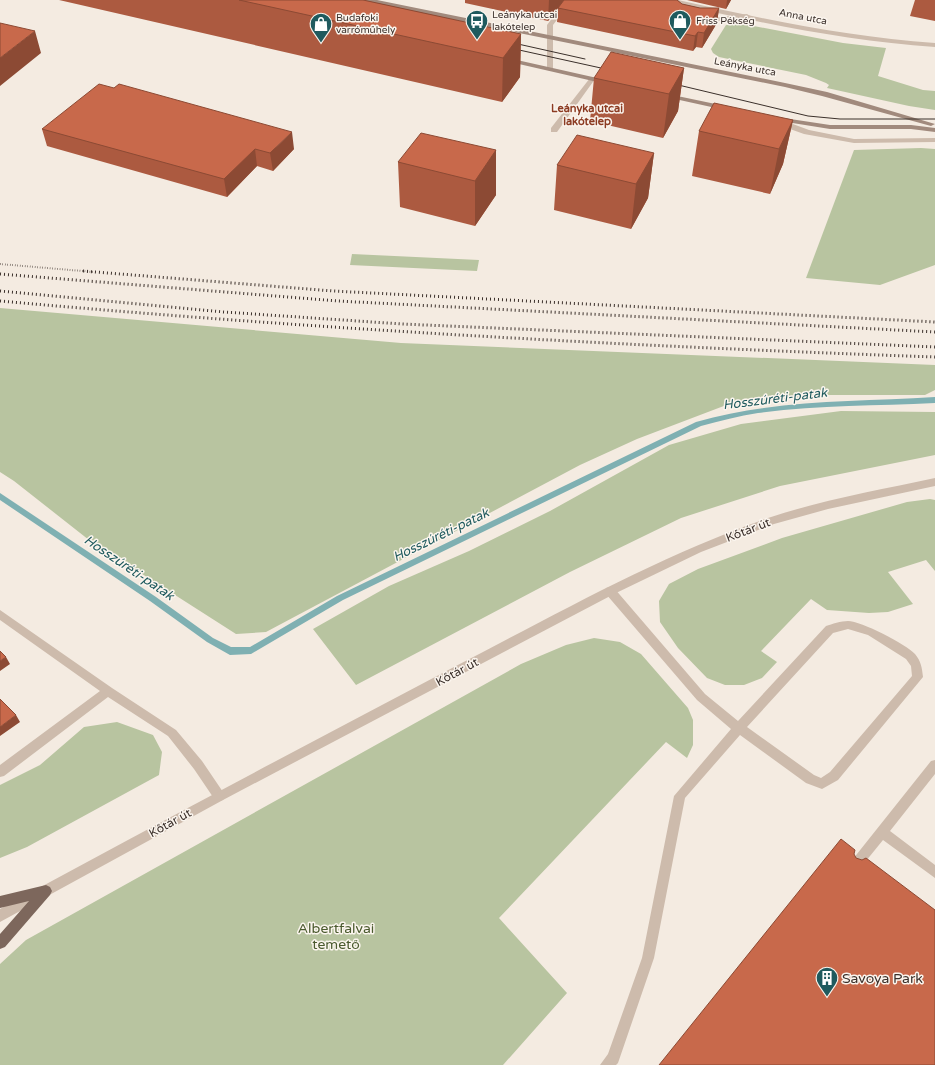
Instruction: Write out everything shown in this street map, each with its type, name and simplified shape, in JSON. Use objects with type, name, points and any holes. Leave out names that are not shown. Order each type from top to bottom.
[{"type":"main road","name":"Leányka utca","points":[[367,0],[824,94],[935,125]]},
{"type":"main road","points":[[504,59],[614,84]]},
{"type":"main road","points":[[658,93],[730,109]]},
{"type":"main road","points":[[772,119],[830,127],[911,127],[935,130]]},
{"type":"main road","points":[[0,902],[46,891]]},
{"type":"main road","points":[[0,943],[46,891]]},
{"type":"street","points":[[550,70],[550,25],[569,0]]},
{"type":"street","name":"Anna utca","points":[[669,0],[680,5],[747,16],[854,37],[935,45]]},
{"type":"street","points":[[698,20],[704,21],[747,16]]},
{"type":"street","points":[[554,130],[592,79]]},
{"type":"street","points":[[772,119],[807,132],[854,141],[935,140]]},
{"type":"street","name":"Kőtár út","points":[[0,916],[219,796],[610,591],[697,550],[772,521],[828,505],[935,482]]},
{"type":"street","points":[[607,1065],[613,1058],[648,958],[680,796],[739,728],[830,629],[848,625],[871,632],[910,656],[916,665],[918,677],[834,776],[822,784],[810,779],[739,728],[701,698],[610,591]]},
{"type":"street","points":[[0,614],[108,691],[172,733],[198,765],[219,796]]},
{"type":"street","points":[[0,772],[108,691]]},
{"type":"street","points":[[853,868],[935,765]]},
{"type":"street","points":[[882,832],[935,872]]},
{"type":"green space","points":[[738,23],[843,43],[886,48],[878,76],[923,90],[935,91],[935,110],[909,106],[827,88],[829,85],[826,83],[806,75],[719,57],[713,53],[711,49],[726,25]]},
{"type":"green space","points":[[935,149],[935,265],[880,285],[806,278],[854,150]]},
{"type":"green space","points":[[352,254],[479,260],[477,271],[350,265]]},
{"type":"green space","points":[[0,308],[401,343],[935,365],[935,390],[925,395],[826,395],[729,404],[637,439],[580,465],[266,632],[236,634],[89,540],[14,481],[0,472]]},
{"type":"green space","points":[[841,411],[935,412],[935,455],[780,486],[681,518],[570,572],[356,685],[313,629],[389,586],[469,551],[550,511],[669,445],[741,424]]},
{"type":"green space","points":[[930,499],[935,500],[935,571],[926,560],[888,572],[913,604],[888,612],[869,613],[827,610],[811,599],[761,651],[777,662],[762,678],[744,685],[725,685],[707,678],[678,648],[660,622],[659,601],[669,584],[698,569],[782,538],[907,502]]},
{"type":"green space","name":"Albertfalvai temető","points":[[594,638],[620,642],[641,654],[688,708],[693,720],[693,745],[687,758],[666,742],[499,918],[567,993],[503,1065],[0,1065],[0,964],[26,940],[521,664],[566,645]]},
{"type":"green space","points":[[117,722],[153,735],[162,752],[159,775],[27,847],[0,858],[0,785],[40,765],[84,727]]},
{"type":"building","points":[[239,0],[363,0],[521,34],[503,58]]},
{"type":"building","points":[[564,0],[677,0],[682,4],[700,8],[719,8],[704,33],[698,32],[695,36],[558,8]]},
{"type":"building","points":[[0,23],[35,31],[0,58]]},
{"type":"building","points":[[611,52],[684,68],[669,94],[594,78]]},
{"type":"building","points":[[99,84],[114,88],[119,84],[292,132],[270,153],[255,149],[224,179],[42,129]]},
{"type":"building","points":[[714,103],[793,120],[779,149],[699,131]]},
{"type":"building","points":[[421,133],[496,150],[475,181],[398,162]]},
{"type":"building","points":[[577,135],[654,153],[636,184],[557,165]]},
{"type":"building","points":[[0,651],[6,657],[0,661]]},
{"type":"building","points":[[0,699],[16,715],[0,727]]},
{"type":"building","name":"Savoya Park","points":[[841,839],[855,850],[854,854],[856,858],[862,860],[866,858],[935,910],[935,1065],[659,1065]]},
{"type":"waterway","name":"Hosszúréti-patak","points":[[0,496],[153,599],[210,640],[230,651],[251,650],[340,598],[699,424],[728,416],[786,407],[935,400]]},
{"type":"tram line","points":[[509,42],[585,59]]},
{"type":"tram line","points":[[510,48],[610,70]]},
{"type":"tram line","points":[[670,83],[808,116],[840,119],[935,119]]},
{"type":"railway","points":[[0,264],[94,272]]},
{"type":"railway","points":[[83,271],[333,291],[935,322]]},
{"type":"railway","points":[[0,274],[338,301],[935,332]]},
{"type":"railway","points":[[0,291],[224,312],[402,324],[935,347]]},
{"type":"railway","points":[[0,301],[350,328],[701,348],[935,357]]},
{"type":"place","name":"Leányka utcai lakótelep","points":[[477,40]]},
{"type":"place","name":"Friss Pékség","points":[[680,40]]},
{"type":"place","name":"Budafoki varróműhely","points":[[321,44]]},
{"type":"place","name":"Savoya Park","points":[[827,998]]},
{"type":"district","name":"Leányka utcai lakótelep","points":[[587,114]]}]
